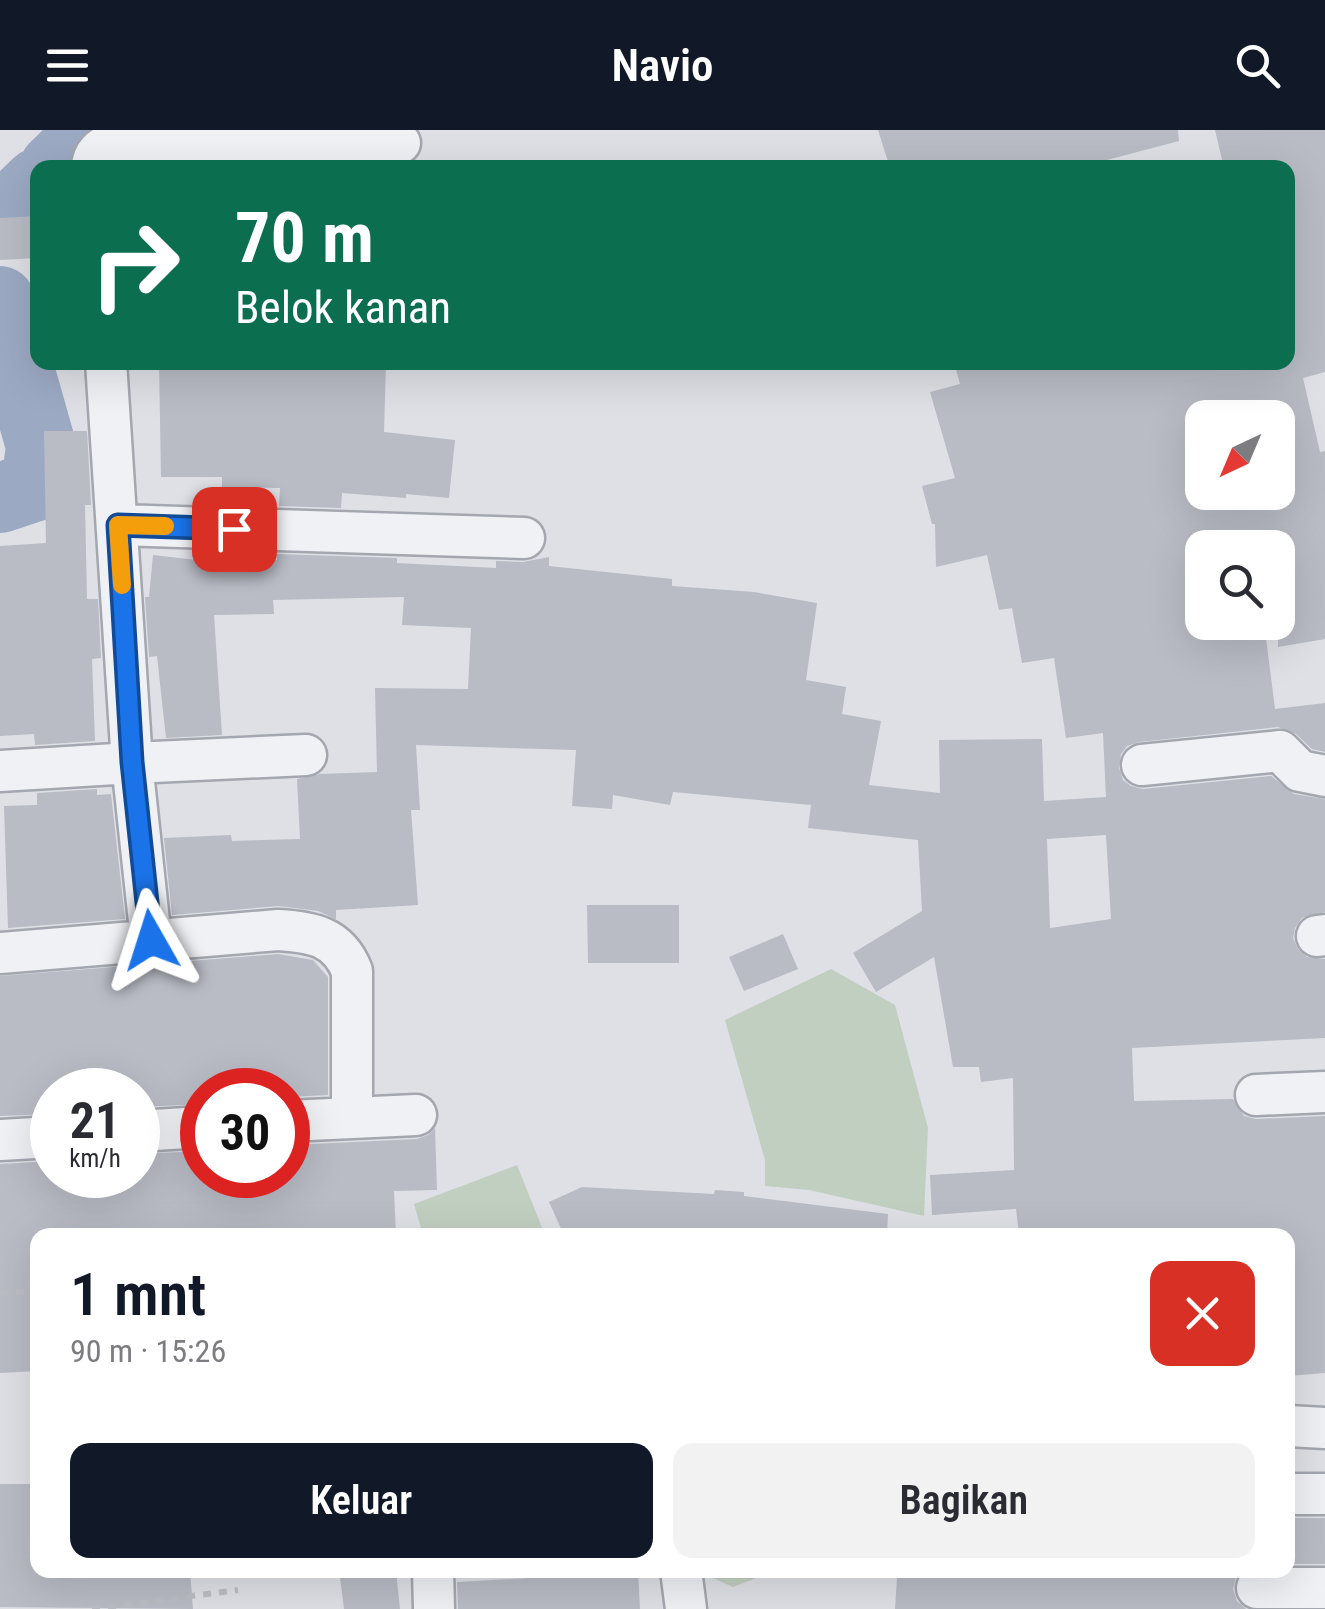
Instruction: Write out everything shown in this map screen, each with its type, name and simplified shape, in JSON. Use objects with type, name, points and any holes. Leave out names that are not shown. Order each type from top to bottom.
[{"type":"street","points":[[94,160],[100,150],[114,144],[360,136],[400,143]]},
{"type":"street","points":[[107,370],[132,762],[151,940]]},
{"type":"street","points":[[118,525],[524,538]]},
{"type":"street","points":[[1142,764],[1280,752],[1300,770],[1325,776]]},
{"type":"street","points":[[0,771],[306,755]]},
{"type":"street","points":[[0,952],[278,930],[312,932],[335,945],[352,971],[352,1117]]},
{"type":"street","points":[[1256,1095],[1325,1092]]},
{"type":"street","points":[[310,1120],[416,1115]]},
{"type":"street","points":[[0,1140],[30,1138]]},
{"type":"street","points":[[1295,1426],[1325,1428]]},
{"type":"street","points":[[1295,1494],[1325,1494]]},
{"type":"street","points":[[434,1578],[434,1609]]},
{"type":"street","points":[[682,1578],[686,1609]]},
{"type":"street","points":[[1258,1588],[1325,1588]]},
{"type":"path","points":[[0,1292],[30,1291]]},
{"type":"path","points":[[92,1609],[238,1590]]},
{"type":"green space","points":[[831,969],[895,1005],[928,1128],[924,1216],[809,1190],[765,1186],[765,1160],[725,1020]]},
{"type":"green space","points":[[517,1165],[542,1228],[421,1228],[414,1204]]},
{"type":"green space","points":[[713,1578],[756,1578],[733,1587]]},
{"type":"building","points":[[878,130],[1178,130],[1179,141],[1107,160],[887,160]]},
{"type":"building","points":[[1215,130],[1325,130],[1325,372],[1303,378],[1320,452],[1325,451],[1325,639],[1278,647],[1278,640],[1295,640],[1295,530],[1185,530],[1185,640],[1266,640],[1275,709],[1325,703],[1325,752],[1312,749],[1296,734],[1278,727],[1139,742],[1127,746],[1119,768],[1123,780],[1143,789],[1271,776],[1294,794],[1325,799],[1325,912],[1302,918],[1293,938],[1307,957],[1325,959],[1325,1038],[1132,1048],[1134,1101],[1233,1099],[1244,1116],[1256,1119],[1325,1116],[1325,1373],[1295,1375],[1295,1228],[1018,1228],[1016,1209],[932,1215],[930,1175],[1014,1170],[1013,1078],[981,1082],[979,1067],[953,1067],[934,957],[876,992],[853,953],[922,911],[918,840],[808,828],[811,805],[673,792],[670,805],[613,795],[612,809],[572,806],[576,750],[416,745],[420,810],[411,810],[418,905],[336,910],[336,919],[318,911],[279,906],[172,915],[164,838],[231,835],[232,841],[300,839],[297,779],[377,772],[375,688],[468,689],[471,628],[402,625],[404,597],[273,600],[274,614],[214,615],[222,735],[166,738],[157,656],[149,657],[145,597],[149,597],[153,555],[205,561],[277,560],[277,554],[397,558],[397,563],[496,568],[496,561],[523,562],[549,557],[549,566],[672,579],[672,586],[754,592],[817,603],[806,680],[846,687],[842,714],[881,721],[869,785],[940,793],[939,740],[1042,739],[1044,801],[1106,797],[1103,733],[1066,738],[1054,658],[1022,663],[1012,608],[999,610],[987,555],[936,567],[935,524],[922,486],[955,478],[930,392],[960,384],[956,370],[1295,370],[1295,160],[1222,160]],"holes":[[[1106,835],[1111,919],[1050,928],[1047,839]]]},
{"type":"building","points":[[30,216],[30,258],[0,260],[0,218]]},
{"type":"building","points":[[159,370],[386,370],[384,432],[455,440],[449,498],[342,493],[341,508],[279,506],[280,488],[222,487],[222,477],[161,477]]},
{"type":"building","points":[[44,431],[87,431],[91,505],[85,505],[87,599],[98,599],[101,658],[92,659],[95,741],[35,745],[34,734],[0,736],[0,546],[46,543]]},
{"type":"building","points":[[97,789],[97,795],[111,794],[125,919],[8,928],[4,806],[37,805],[37,793]]},
{"type":"building","points":[[587,905],[679,905],[679,963],[588,963]]},
{"type":"building","points":[[783,934],[798,969],[744,991],[729,957]]},
{"type":"building","points":[[278,954],[313,960],[328,977],[328,1095],[310,1096],[310,1068],[180,1068],[180,1105],[160,1106],[160,1068],[30,1068],[30,1115],[0,1116],[0,976]]},
{"type":"building","points":[[435,1128],[437,1190],[394,1191],[396,1228],[30,1228],[30,1371],[0,1373],[0,1164],[30,1162],[30,1198],[160,1198],[160,1153],[180,1152],[180,1198],[310,1198],[310,1144],[417,1139]]},
{"type":"building","points":[[582,1187],[744,1192],[744,1196],[888,1214],[887,1228],[561,1228],[549,1202]]},
{"type":"building","points":[[0,1484],[30,1484],[30,1578],[191,1578],[193,1609],[0,1607]]},
{"type":"building","points":[[1295,1518],[1325,1518],[1325,1564],[1295,1564]]},
{"type":"building","points":[[340,1578],[397,1578],[400,1609],[344,1609]]},
{"type":"building","points":[[638,1578],[640,1609],[458,1609],[457,1582]]},
{"type":"building","points":[[897,1578],[1236,1578],[1233,1589],[1237,1601],[1246,1609],[895,1609]]},
{"type":"waterway","points":[[62,160],[93,130]]},
{"type":"waterway","points":[[0,212],[30,191]]},
{"type":"waterway","points":[[0,301],[41,446],[36,486],[0,498]]},
{"type":"slow traffic","points":[[122,585],[118,525],[165,526]]},
{"type":"route","points":[[151,940],[132,762],[118,525],[234,529]]}]
